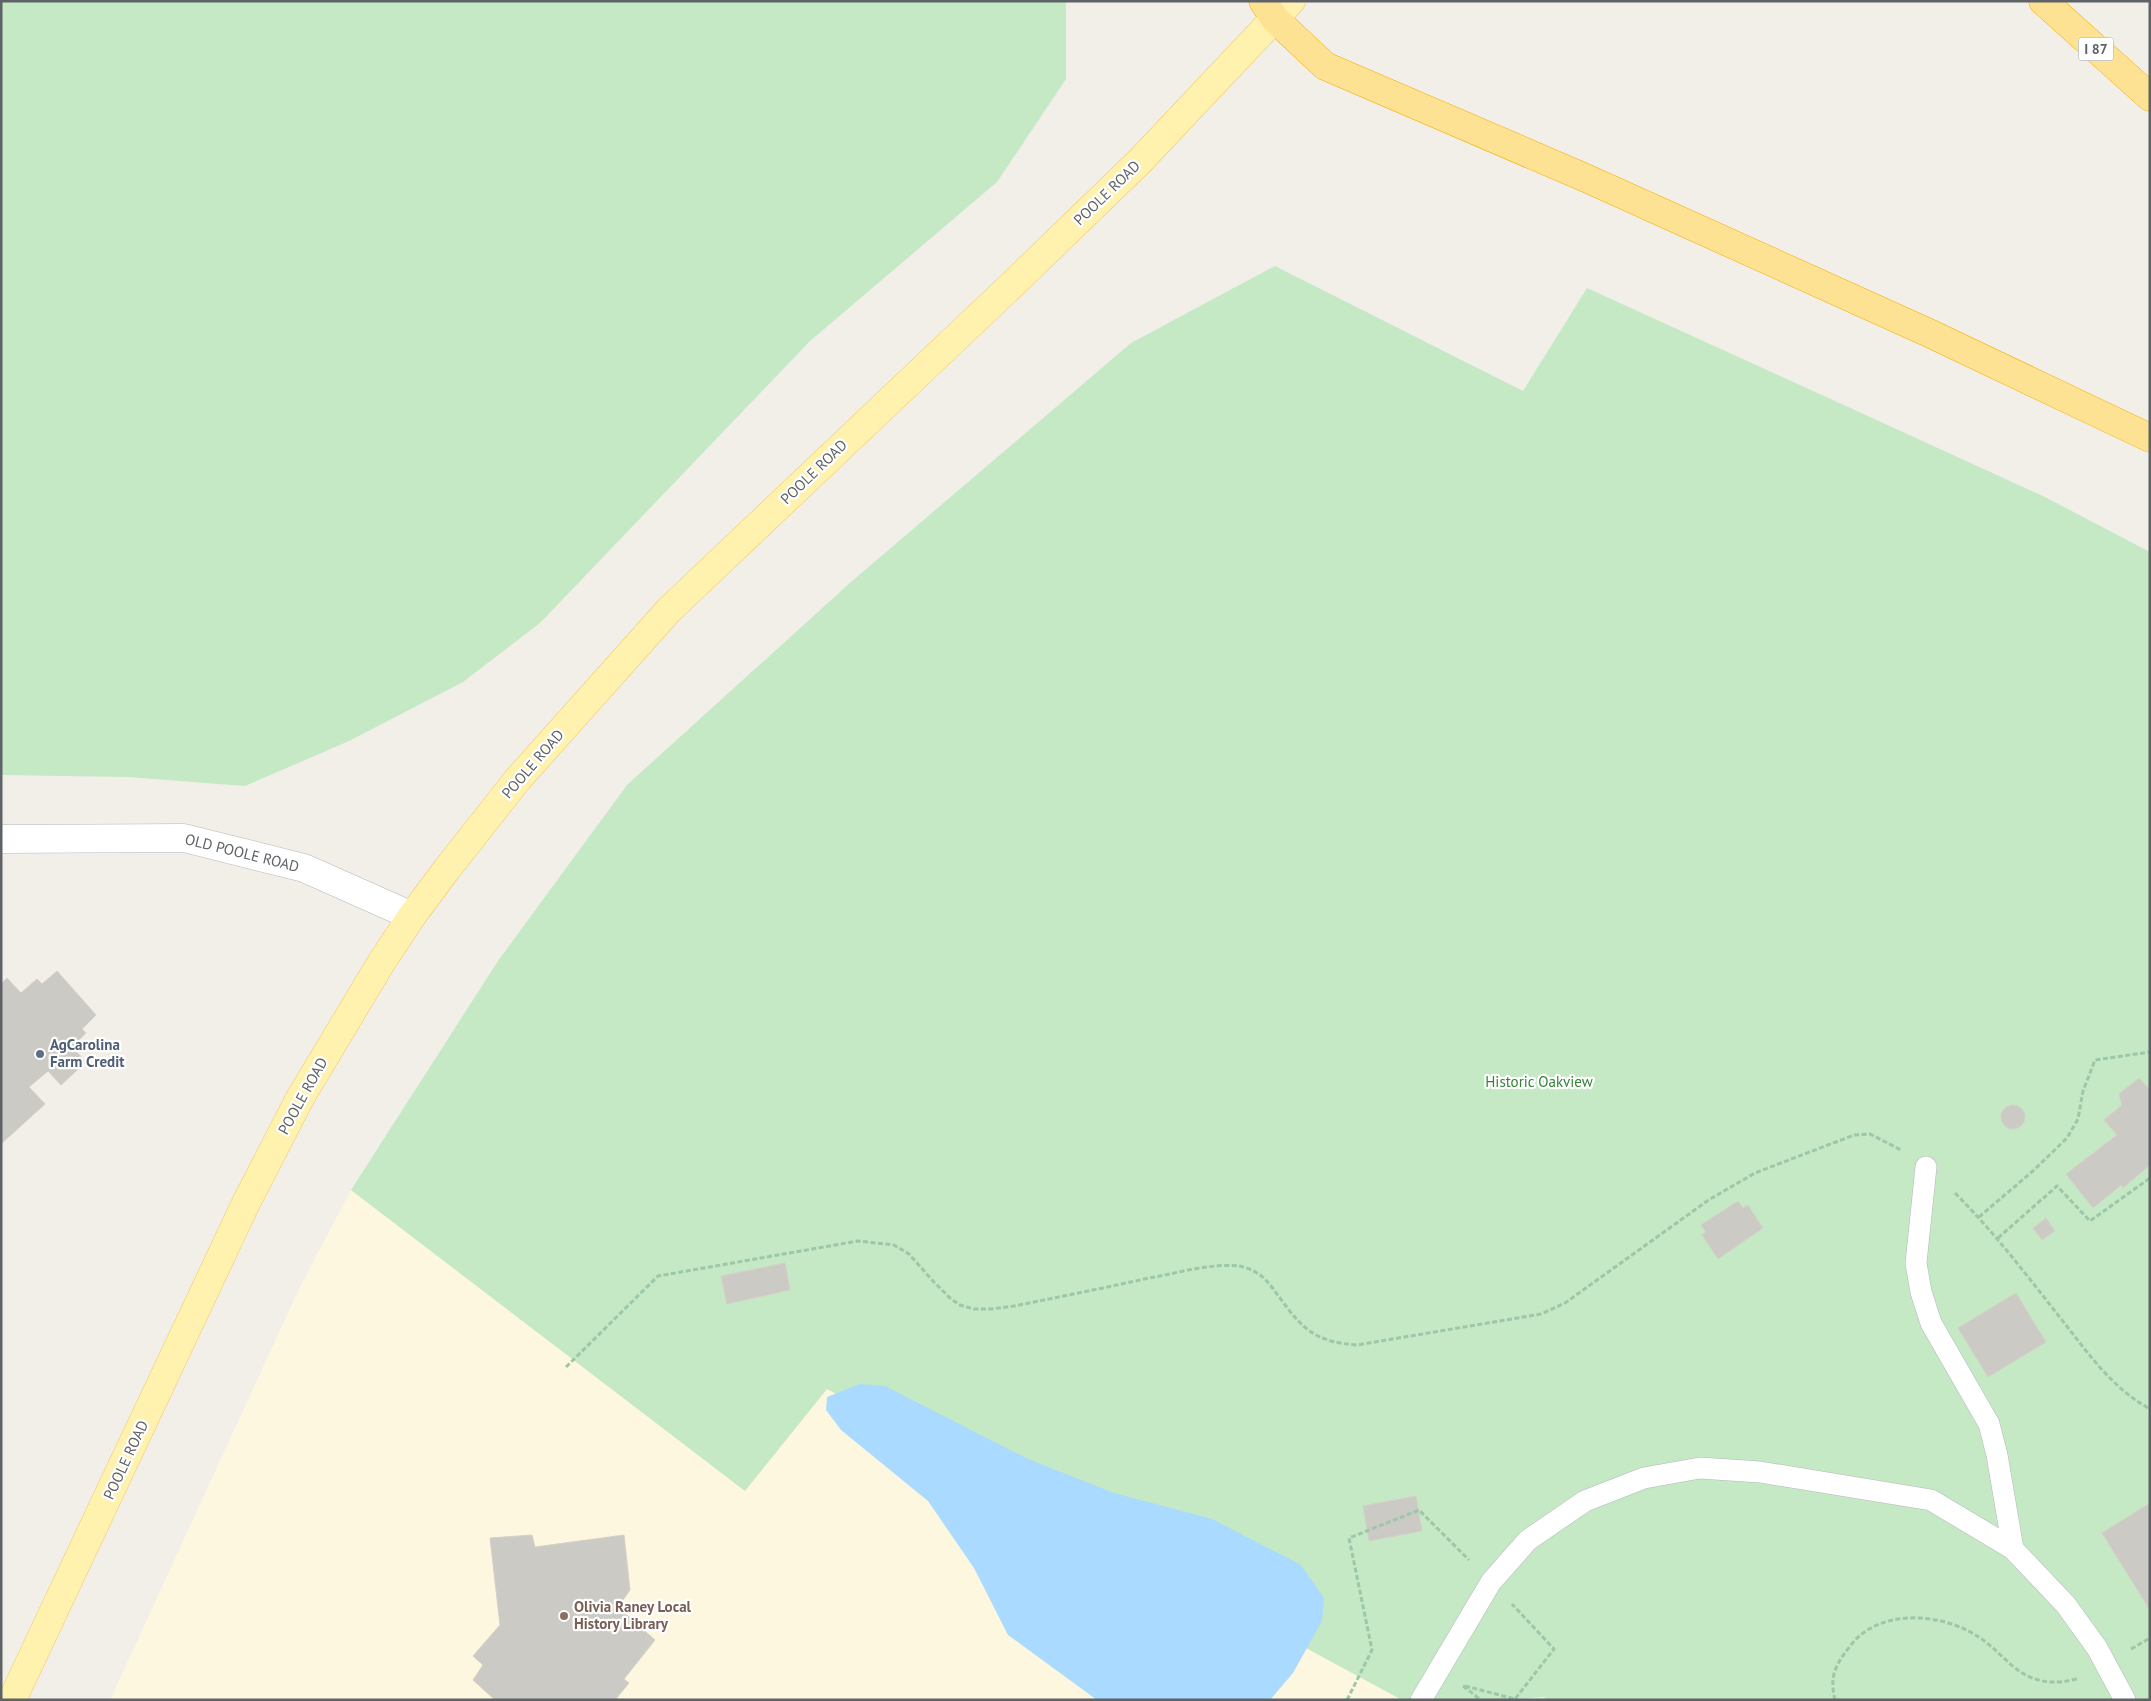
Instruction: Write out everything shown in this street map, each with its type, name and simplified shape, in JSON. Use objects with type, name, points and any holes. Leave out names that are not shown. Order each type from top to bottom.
[{"type":"highway","name":"I 87","points":[[2043,1],[2150,97]]},
{"type":"highway","points":[[1276,7],[1325,66],[1597,183],[1929,333],[2150,438]]},
{"type":"main road","name":"POOLE ROAD","points":[[12,1700],[246,1203],[300,1098],[412,916],[518,779],[669,610],[1133,168],[1276,7]]},
{"type":"street","name":"OLD POOLE ROAD","points":[[1,838],[184,838],[304,868],[412,916]]},
{"type":"lane","points":[[1926,1167],[1916,1263],[1921,1292],[1931,1323],[1989,1424],[1997,1455],[2013,1549]]},
{"type":"lane","points":[[1421,1700],[1491,1582],[1528,1540],[1585,1501],[1644,1478],[1700,1468],[1760,1472],[1931,1500],[2013,1549],[2066,1605],[2097,1648],[2125,1700]]},
{"type":"path","points":[[1979,1217],[2034,1170],[2067,1138],[2078,1118],[2083,1092],[2095,1060],[2150,1052]]},
{"type":"path","points":[[566,1367],[658,1276],[858,1241],[894,1246],[909,1254],[951,1299],[960,1305],[974,1309],[991,1310],[1183,1272],[1214,1267],[1240,1266],[1256,1272],[1266,1279],[1294,1318],[1306,1330],[1322,1339],[1341,1344],[1357,1345],[1541,1314],[1565,1303],[1710,1198],[1755,1173],[1840,1139],[1854,1135],[1870,1134],[1898,1147],[1926,1167],[1979,1217],[1998,1238],[2108,1378],[2134,1400],[2150,1409]]},
{"type":"path","points":[[1998,1238],[2057,1186],[2090,1220],[2150,1178]]},
{"type":"path","points":[[1834,1700],[1831,1685],[1836,1664],[1854,1641],[1874,1627],[1890,1620],[1906,1618],[1935,1620],[1960,1626],[1979,1637],[2024,1674],[2046,1682],[2068,1682],[2087,1675]]},
{"type":"path","points":[[2124,1654],[2150,1638]]},
{"type":"shaded area","points":[[351,1190],[745,1491],[827,1389],[1402,1700],[110,1700],[299,1289]]},
{"type":"green space","points":[[1,1],[1066,1],[1066,79],[997,182],[810,341],[540,623],[463,682],[349,741],[245,786],[128,777],[1,775]]},
{"type":"green space","name":"Historic Oakview","points":[[1275,266],[1523,391],[1587,288],[2043,496],[2150,552],[2150,1700],[1547,1700],[1544,1697],[1498,1700],[1402,1700],[827,1389],[745,1491],[351,1190],[498,961],[627,785],[851,582],[1131,343]]},
{"type":"water","points":[[860,1384],[885,1386],[1028,1459],[1114,1493],[1212,1519],[1301,1565],[1324,1598],[1322,1621],[1293,1673],[1270,1700],[1097,1700],[1008,1635],[974,1568],[928,1501],[841,1430],[826,1410],[827,1397]]},
{"type":"building","name":"AgCarolina Farm Credit","points":[[57,971],[96,1015],[82,1029],[86,1033],[72,1047],[86,1062],[61,1085],[48,1071],[29,1087],[45,1104],[1,1144],[1,984],[7,978],[21,993],[37,979],[42,984]]},
{"type":"building","points":[[2139,1078],[2148,1088],[2150,1086],[2150,1165],[2123,1188],[2121,1185],[2093,1208],[2066,1174],[2117,1135],[2104,1120],[2122,1105],[2119,1094]]},
{"type":"building","points":[[2013,1105],[2018,1106],[2024,1112],[2024,1122],[2018,1128],[2013,1129],[2008,1128],[2002,1122],[2001,1117],[2002,1112],[2008,1106]]},
{"type":"building","points":[[1738,1201],[1743,1208],[1748,1205],[1763,1228],[1718,1259],[1702,1235],[1706,1232],[1701,1225]]},
{"type":"building","points":[[2046,1218],[2055,1231],[2042,1240],[2033,1228]]},
{"type":"building","points":[[785,1263],[790,1290],[727,1304],[721,1276]]},
{"type":"building","points":[[2016,1293],[2046,1342],[1988,1377],[1958,1328]]},
{"type":"building","points":[[1416,1496],[1422,1531],[1369,1541],[1363,1506]]},
{"type":"building","points":[[2150,1503],[2150,1610],[2102,1533]]},
{"type":"building","name":"Olivia Raney Local History Library","points":[[532,1535],[535,1547],[624,1535],[630,1590],[618,1607],[655,1640],[624,1679],[629,1683],[615,1700],[495,1700],[473,1680],[483,1665],[473,1656],[500,1625],[490,1538]]},
{"type":"place","name":"AgCarolina Farm Credit","points":[[40,1054]]},
{"type":"place","name":"Olivia Raney Local History Library","points":[[564,1616]]}]
